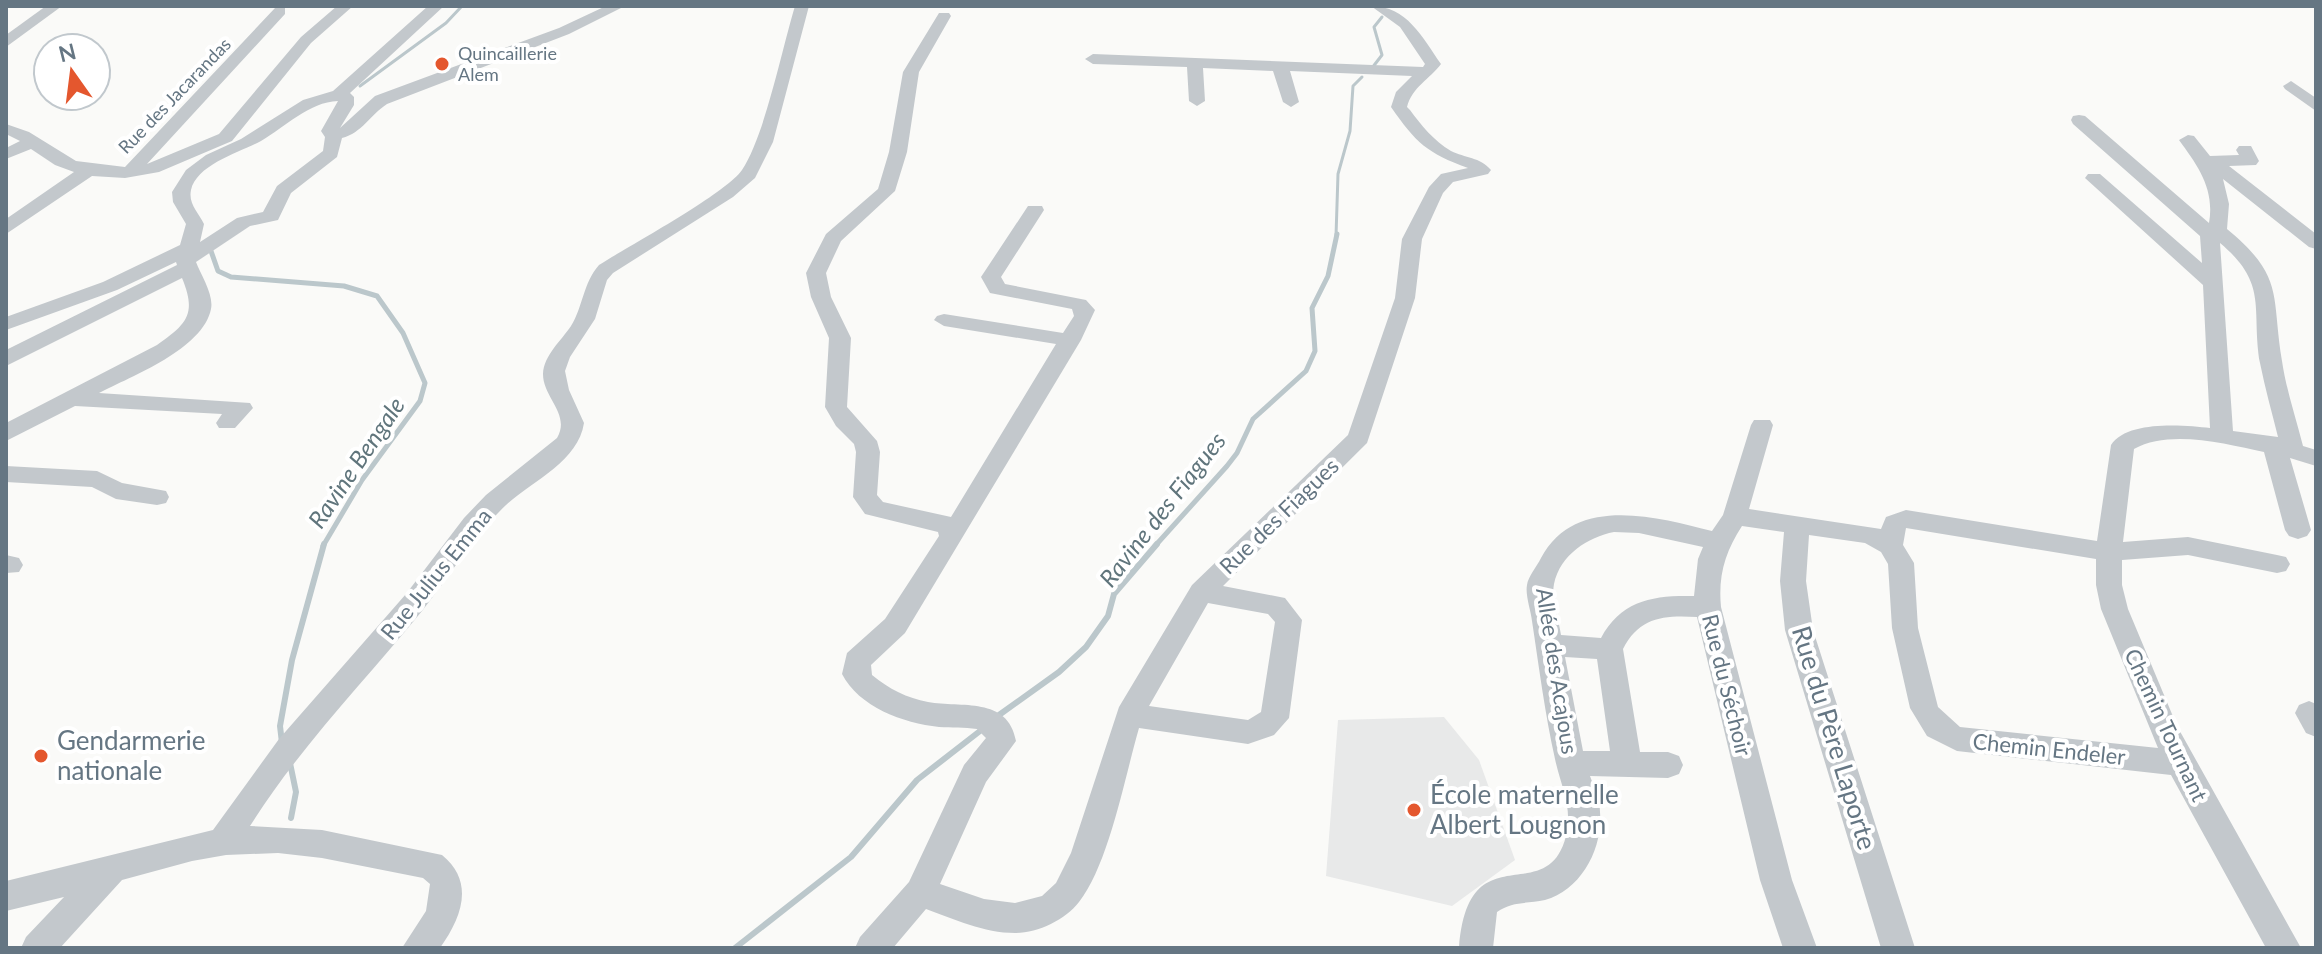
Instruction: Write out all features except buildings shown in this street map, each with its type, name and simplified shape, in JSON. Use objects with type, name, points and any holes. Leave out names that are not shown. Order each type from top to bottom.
[{"type":"street","points":[[6,42],[55,6]]},
{"type":"street","points":[[6,433],[165,350],[188,333],[201,309],[200,297],[186,259],[195,224],[183,203],[183,189],[193,174],[233,140],[306,40],[346,6]]},
{"type":"street","points":[[6,129],[25,135],[31,143],[68,165],[88,170],[130,172],[162,166],[201,147],[233,140],[319,100],[338,95],[437,6]]},
{"type":"street","points":[[334,135],[350,131],[368,109],[381,100],[564,31],[618,6]]},
{"type":"street","name":"Rue Julius Emma","points":[[222,843],[270,768],[417,599],[460,540],[496,501],[566,441],[574,427],[573,412],[555,381],[554,369],[584,320],[595,281],[606,269],[727,193],[749,174],[764,142],[802,6]]},
{"type":"street","points":[[1093,59],[1428,72],[1433,64],[1426,49],[1405,24],[1378,6]]},
{"type":"street","name":"Rue des Jacarandas","points":[[130,172],[280,11]]},
{"type":"street","points":[[944,16],[911,72],[898,152],[886,191],[833,238],[820,261],[816,284],[840,338],[836,407],[844,421],[865,441],[868,452],[865,497],[874,508],[882,511],[947,525],[952,536]]},
{"type":"street","points":[[253,42],[306,40]]},
{"type":"street","points":[[1195,63],[1197,101]]},
{"type":"street","points":[[1280,66],[1291,102]]},
{"type":"street","name":"Rue des Fiagues","points":[[920,892],[984,914],[1015,918],[1034,915],[1053,907],[1076,880],[1087,853],[1129,715],[1201,592],[1359,438],[1405,298],[1412,239],[1435,191],[1447,178],[1482,170],[1475,163],[1444,155],[1411,124],[1399,107],[1406,86],[1428,72]]},
{"type":"street","points":[[2291,86],[2316,106]]},
{"type":"street","points":[[334,135],[330,134],[331,127],[347,100],[338,95]]},
{"type":"street","points":[[2079,120],[2213,232],[2245,254],[2258,271],[2265,288],[2271,362],[2294,450],[2298,530]]},
{"type":"street","points":[[6,359],[186,259],[244,222],[271,216],[283,190],[331,153],[334,135]]},
{"type":"street","points":[[2188,140],[2217,179],[2221,215],[2213,232],[2212,282],[2222,436]]},
{"type":"street","points":[[6,154],[31,143]]},
{"type":"street","points":[[2245,150],[2250,161],[2216,160],[2218,166],[2316,243]]},
{"type":"street","points":[[6,228],[88,170]]},
{"type":"street","points":[[2094,178],[2212,282]]},
{"type":"street","points":[[872,948],[920,892],[975,774],[1001,741],[999,730],[977,717],[935,714],[893,702],[863,683],[855,668],[869,648],[895,626],[1084,316],[1085,310],[1079,304],[997,289],[992,283],[991,277],[1035,210]]},
{"type":"street","points":[[6,324],[186,259]]},
{"type":"street","points":[[944,320],[1070,340]]},
{"type":"street","points":[[70,399],[242,408],[227,423]]},
{"type":"street","name":"Rue du Séchoir","points":[[1762,425],[1735,516],[1718,542],[1706,588],[1708,607],[1776,880],[1800,948]]},
{"type":"street","name":"Chemin Tournant","points":[[2284,948],[2180,763],[2143,687],[2113,606],[2109,585],[2123,445],[2136,436],[2148,434],[2222,436],[2294,450]]},
{"type":"street","points":[[6,474],[97,479],[116,491],[157,497]]},
{"type":"street","points":[[1735,516],[1871,535],[1890,546],[1895,523],[1906,519],[2111,552],[2188,546],[2277,564]]},
{"type":"street","name":"Allée des Acajous","points":[[1476,948],[1475,923],[1485,901],[1508,890],[1551,882],[1571,867],[1586,816],[1571,763],[1540,585],[1549,561],[1570,537],[1598,525],[1635,521],[1718,542]]},
{"type":"street","name":"Rue du Père Laporte","points":[[1797,524],[1794,600],[1799,630],[1898,948]]},
{"type":"street","name":"Chemin Endeler","points":[[1890,546],[1901,563],[1905,628],[1924,708],[1929,719],[1944,734],[1957,739],[2180,763]]},
{"type":"street","points":[[1129,715],[1248,732],[1264,727],[1275,718],[1289,620],[1276,605],[1201,592]]},
{"type":"street","points":[[1627,764],[1609,649],[1616,631],[1645,609],[1664,605],[1708,607]]},
{"type":"street","points":[[1549,645],[1609,649]]},
{"type":"street","points":[[1571,763],[1668,765]]},
{"type":"street","points":[[6,896],[111,870],[157,855],[222,843],[257,839],[304,842],[431,865],[445,877],[448,892],[444,910],[434,931],[419,948]]},
{"type":"street","points":[[38,948],[111,870]]},
{"type":"shaded area","name":"École maternelle Albert Lougnon","points":[[1444,717],[1479,760],[1515,860],[1452,906],[1326,876],[1338,720]]},
{"type":"waterway","name":"Ravine Bengale","points":[[360,86],[446,23],[462,6]]},
{"type":"waterway","name":"Ravine des Fiagues","points":[[1372,68],[1382,55],[1374,27],[1382,17]]},
{"type":"waterway","name":"Ravine des Fiagues","points":[[1336,236],[1338,174],[1350,131],[1353,86],[1362,77]]},
{"type":"waterway","name":"Ravine des Fiagues","points":[[1155,546],[1227,466],[1237,453],[1253,419],[1306,371],[1315,351],[1312,308],[1328,276],[1337,234]]},
{"type":"waterway","name":"Ravine Bengale","points":[[211,251],[218,271],[231,277],[344,286],[377,296],[403,333],[425,383],[420,401],[362,480],[324,545]]},
{"type":"waterway","name":"Ravine des Fiagues","points":[[999,715],[1059,672],[1086,647],[1108,616],[1114,594],[1157,544]]},
{"type":"waterway","name":"Ravine Bengale","points":[[282,743],[280,726],[292,660],[324,545]]},
{"type":"waterway","name":"Ravine des Fiagues","points":[[735,948],[851,857],[917,780],[980,731]]},
{"type":"waterway","name":"Ravine Bengale","points":[[290,763],[296,792],[291,818]]},
{"type":"place","name":"Quincaillerie Alem","points":[[442,64]]},
{"type":"place","name":"Gendarmerie nationale","points":[[41,756]]},
{"type":"place","name":"École maternelle Albert Lougnon","points":[[1414,810]]}]
